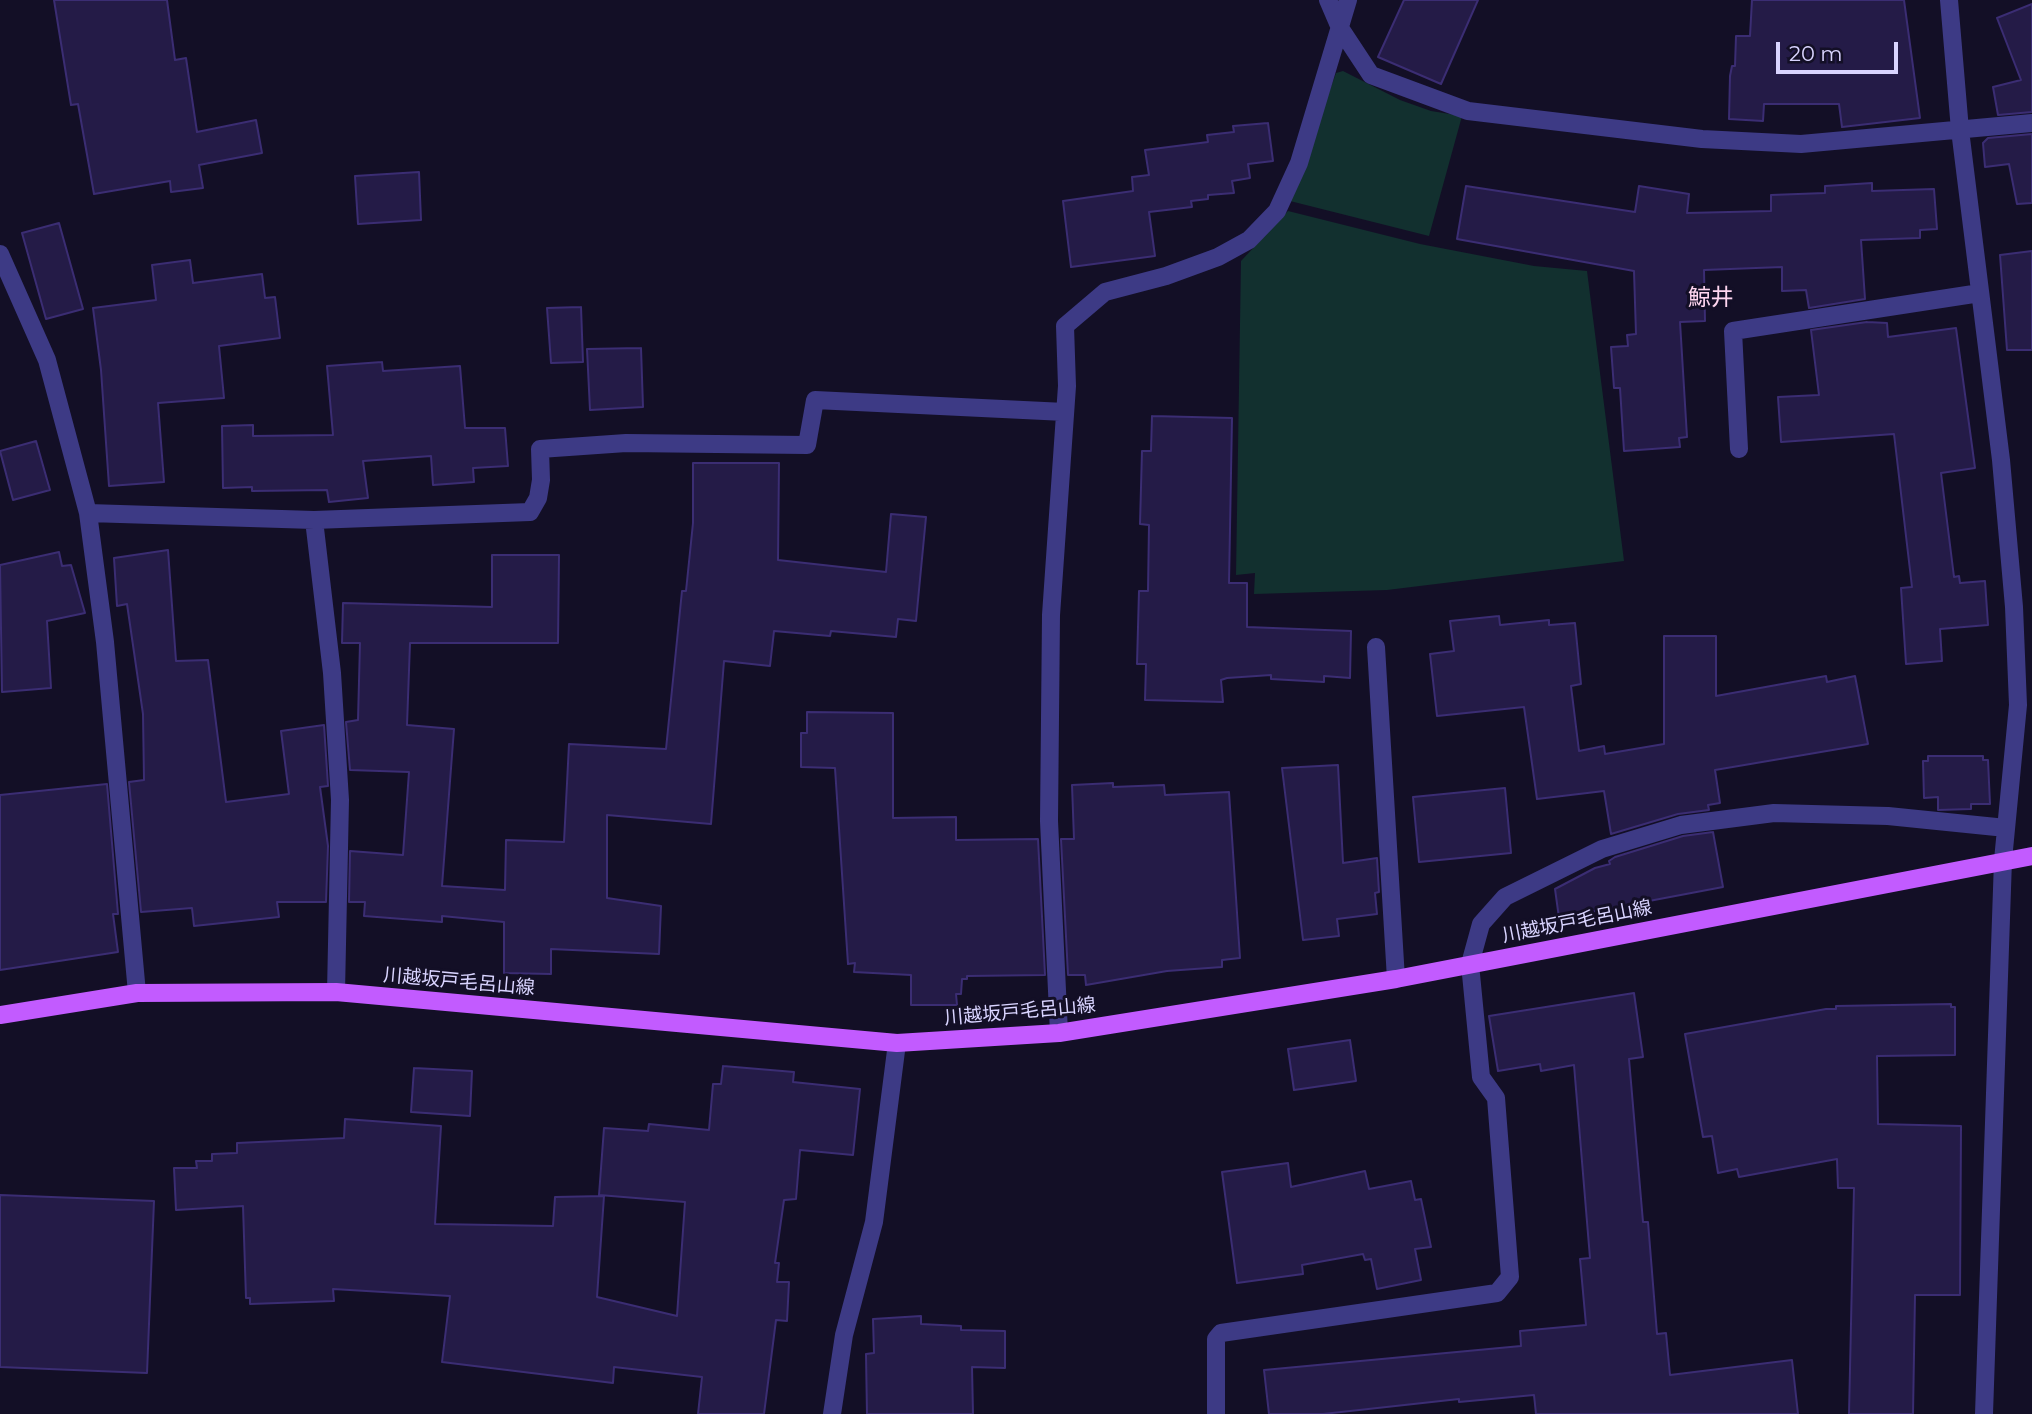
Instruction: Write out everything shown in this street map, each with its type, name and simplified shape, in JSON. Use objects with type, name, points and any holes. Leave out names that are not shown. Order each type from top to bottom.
[{"type":"main road","name":"川越坂戸毛呂山線","points":[[0,1015],[137,993],[336,992],[897,1043],[1059,1033],[1396,979],[2032,856]]},
{"type":"street","points":[[1328,0],[1340,28],[1371,75],[1468,111],[1702,139],[1801,144],[2032,123]]},
{"type":"street","points":[[1059,1033],[1049,821],[1050,656],[1065,412],[1065,326],[1105,292],[1166,276],[1218,257],[1250,240],[1277,211],[1299,163],[1348,0]]},
{"type":"street","points":[[1949,0],[1960,130],[2001,460],[2014,607],[2018,705],[2003,860],[1984,1414]]},
{"type":"street","points":[[0,254],[47,359],[88,513],[105,642],[137,993]]},
{"type":"street","points":[[1738,449],[1733,331],[1980,293]]},
{"type":"street","points":[[88,513],[314,520],[530,512],[538,498],[541,480],[540,449],[626,443],[807,445],[815,400],[1065,412]]},
{"type":"street","points":[[314,520],[332,673],[340,800],[336,992]]},
{"type":"street","points":[[1376,647],[1396,979]]},
{"type":"street","points":[[1216,1414],[1216,1339],[1221,1333],[1497,1293],[1510,1277],[1496,1098],[1481,1077],[1470,964],[1481,924],[1505,897],[1602,849],[1681,825],[1774,813],[1888,816],[2006,828]]},
{"type":"street","points":[[832,1414],[844,1335],[874,1222],[897,1043]]},
{"type":"green space","points":[[1343,71],[1400,100],[1431,111],[1462,116],[1429,236],[1290,201],[1336,73]]},
{"type":"green space","points":[[1288,211],[1420,244],[1534,266],[1587,271],[1624,561],[1387,590],[1254,594],[1255,573],[1236,575],[1241,261]]},
{"type":"building","points":[[54,0],[167,0],[175,60],[186,58],[197,132],[256,120],[262,153],[199,165],[203,188],[171,192],[170,181],[94,194],[78,104],[71,105]]},
{"type":"building","points":[[1404,0],[1478,0],[1441,84],[1378,57]]},
{"type":"building","points":[[1752,0],[1904,0],[1920,118],[1842,127],[1839,104],[1764,104],[1763,121],[1729,119],[1730,76],[1732,66],[1735,66],[1736,36],[1750,36]]},
{"type":"building","points":[[2032,4],[2032,112],[1998,115],[1993,87],[2021,80],[1997,18]]},
{"type":"building","points":[[1268,123],[1273,161],[1248,164],[1250,178],[1232,181],[1234,193],[1208,195],[1208,199],[1191,201],[1192,207],[1149,212],[1155,256],[1071,267],[1063,201],[1133,191],[1132,177],[1149,175],[1145,150],[1208,142],[1207,135],[1234,132],[1233,126]]},
{"type":"building","points":[[2032,134],[2032,203],[2017,204],[2009,164],[1985,167],[1983,143],[1988,138]]},
{"type":"building","points":[[419,172],[421,220],[358,224],[355,176]]},
{"type":"building","points":[[1872,183],[1872,191],[1934,189],[1937,229],[1920,230],[1920,238],[1861,240],[1865,299],[1809,308],[1806,290],[1782,291],[1782,267],[1704,270],[1705,321],[1680,322],[1687,437],[1679,438],[1680,447],[1624,451],[1620,388],[1614,388],[1611,347],[1628,346],[1627,335],[1636,334],[1634,271],[1457,239],[1466,186],[1635,212],[1639,186],[1689,194],[1687,213],[1771,211],[1771,195],[1825,193],[1825,186]]},
{"type":"building","points":[[59,223],[83,309],[46,319],[22,233]]},
{"type":"building","points":[[2032,251],[2032,350],[2007,350],[2000,255]]},
{"type":"building","points":[[190,260],[193,283],[262,274],[265,298],[275,297],[280,338],[219,346],[224,398],[158,403],[164,482],[109,486],[101,370],[93,308],[156,300],[152,265]]},
{"type":"building","points":[[581,307],[583,362],[551,363],[547,308]]},
{"type":"building","points":[[1867,322],[1887,323],[1888,337],[1956,328],[1975,468],[1941,473],[1954,577],[1959,576],[1960,583],[1985,581],[1988,625],[1940,629],[1942,661],[1906,664],[1901,588],[1912,587],[1894,434],[1781,442],[1778,397],[1819,395],[1811,330]]},
{"type":"building","points":[[641,348],[643,407],[590,410],[587,349]]},
{"type":"building","points":[[382,362],[383,371],[460,366],[465,428],[505,428],[508,466],[473,468],[474,482],[433,485],[431,456],[363,461],[368,498],[329,502],[327,490],[252,491],[252,487],[223,488],[222,426],[253,425],[253,436],[333,435],[327,366]]},
{"type":"building","points":[[1152,416],[1232,418],[1229,583],[1247,583],[1247,627],[1351,631],[1350,678],[1324,676],[1324,682],[1271,679],[1271,675],[1227,678],[1221,680],[1223,702],[1145,700],[1146,664],[1137,664],[1139,591],[1148,591],[1149,525],[1140,524],[1142,451],[1151,451]]},
{"type":"building","points":[[36,441],[50,490],[13,500],[0,451]]},
{"type":"building","points":[[693,463],[779,463],[778,560],[886,572],[891,514],[926,517],[916,621],[898,619],[896,637],[831,631],[830,636],[774,631],[770,666],[724,661],[711,824],[607,815],[607,898],[661,906],[659,954],[551,949],[551,974],[504,973],[504,922],[442,916],[442,922],[364,916],[365,902],[349,902],[350,851],[403,855],[409,772],[350,770],[346,722],[358,720],[360,643],[342,643],[343,603],[492,607],[492,555],[559,555],[558,643],[410,643],[407,725],[454,729],[442,886],[505,890],[506,840],[564,842],[569,744],[666,749],[682,591],[686,591],[693,523]]},
{"type":"building","points":[[168,550],[176,661],[208,660],[226,802],[289,794],[281,731],[324,725],[328,786],[320,787],[328,846],[326,902],[277,902],[279,917],[194,926],[192,908],[141,912],[129,782],[144,780],[143,714],[127,604],[117,606],[114,558]]},
{"type":"building","points":[[59,552],[62,566],[71,565],[85,613],[47,621],[51,688],[2,692],[0,565]]},
{"type":"building","points":[[1499,616],[1500,625],[1549,620],[1549,625],[1575,623],[1581,684],[1571,686],[1579,751],[1604,746],[1605,754],[1664,744],[1664,636],[1716,636],[1716,696],[1826,676],[1827,682],[1855,676],[1868,744],[1715,770],[1720,803],[1708,805],[1709,810],[1678,814],[1611,834],[1604,791],[1537,799],[1524,707],[1437,716],[1430,654],[1454,651],[1450,621]]},
{"type":"building","points":[[807,712],[893,713],[893,818],[956,817],[956,840],[1038,839],[1045,975],[967,976],[967,979],[962,979],[961,994],[956,994],[957,1005],[911,1005],[911,975],[854,972],[855,963],[848,964],[835,768],[801,767],[801,733],[807,733]]},
{"type":"building","points":[[1928,756],[1983,756],[1983,760],[1988,760],[1990,804],[1971,804],[1971,809],[1938,810],[1938,797],[1924,798],[1923,761],[1928,761]]},
{"type":"building","points":[[1338,765],[1343,863],[1377,858],[1377,914],[1337,919],[1339,936],[1303,940],[1282,768]]},
{"type":"building","points":[[1113,783],[1113,787],[1164,785],[1165,795],[1229,792],[1240,958],[1222,960],[1222,967],[1167,971],[1086,985],[1085,975],[1068,975],[1061,839],[1074,839],[1072,785]]},
{"type":"building","points":[[107,784],[118,914],[113,914],[118,952],[0,970],[0,795]]},
{"type":"building","points":[[1505,788],[1511,853],[1419,862],[1413,797]]},
{"type":"building","points":[[1713,832],[1723,887],[1559,918],[1555,889],[1595,868],[1610,864],[1609,861],[1615,857],[1683,836]]},
{"type":"building","points":[[1634,993],[1643,1057],[1629,1059],[1643,1222],[1648,1222],[1657,1334],[1666,1333],[1670,1375],[1792,1360],[1798,1414],[1536,1414],[1534,1395],[1459,1402],[1459,1399],[1323,1414],[1269,1414],[1264,1370],[1521,1346],[1520,1331],[1586,1325],[1580,1259],[1590,1258],[1574,1065],[1541,1071],[1540,1064],[1498,1071],[1489,1016]]},
{"type":"building","points":[[1951,1004],[1951,1007],[1955,1007],[1955,1055],[1877,1056],[1878,1124],[1961,1126],[1960,1295],[1915,1295],[1913,1414],[1849,1414],[1854,1188],[1838,1188],[1837,1159],[1739,1177],[1737,1169],[1718,1173],[1712,1136],[1703,1137],[1685,1034],[1836,1009],[1836,1006]]},
{"type":"building","points":[[1350,1040],[1356,1081],[1294,1090],[1288,1049]]},
{"type":"building","points":[[723,1066],[794,1072],[793,1082],[860,1089],[853,1155],[800,1150],[796,1199],[784,1200],[775,1263],[779,1263],[777,1282],[789,1282],[787,1321],[776,1320],[764,1414],[698,1414],[702,1377],[614,1367],[613,1383],[442,1362],[450,1296],[333,1289],[334,1301],[250,1304],[250,1298],[246,1298],[243,1206],[176,1210],[174,1168],[197,1168],[196,1161],[212,1161],[212,1154],[237,1153],[237,1143],[344,1138],[345,1119],[441,1126],[435,1224],[553,1226],[555,1197],[604,1196],[597,1297],[677,1316],[685,1202],[599,1195],[604,1128],[648,1131],[649,1124],[709,1130],[713,1084],[721,1084]]},
{"type":"building","points":[[414,1068],[472,1071],[470,1116],[411,1112]]},
{"type":"building","points":[[1288,1163],[1291,1187],[1365,1171],[1369,1189],[1411,1181],[1415,1200],[1421,1199],[1431,1247],[1415,1249],[1421,1280],[1377,1289],[1371,1259],[1365,1260],[1363,1254],[1302,1265],[1303,1274],[1237,1283],[1222,1172]]},
{"type":"building","points":[[0,1195],[154,1201],[147,1373],[0,1367]]},
{"type":"building","points":[[921,1316],[921,1324],[961,1326],[961,1330],[1005,1331],[1005,1368],[972,1367],[973,1414],[867,1414],[866,1354],[874,1353],[873,1319]]},
{"type":"district","name":"鯨井","points":[[1711,298]]}]
